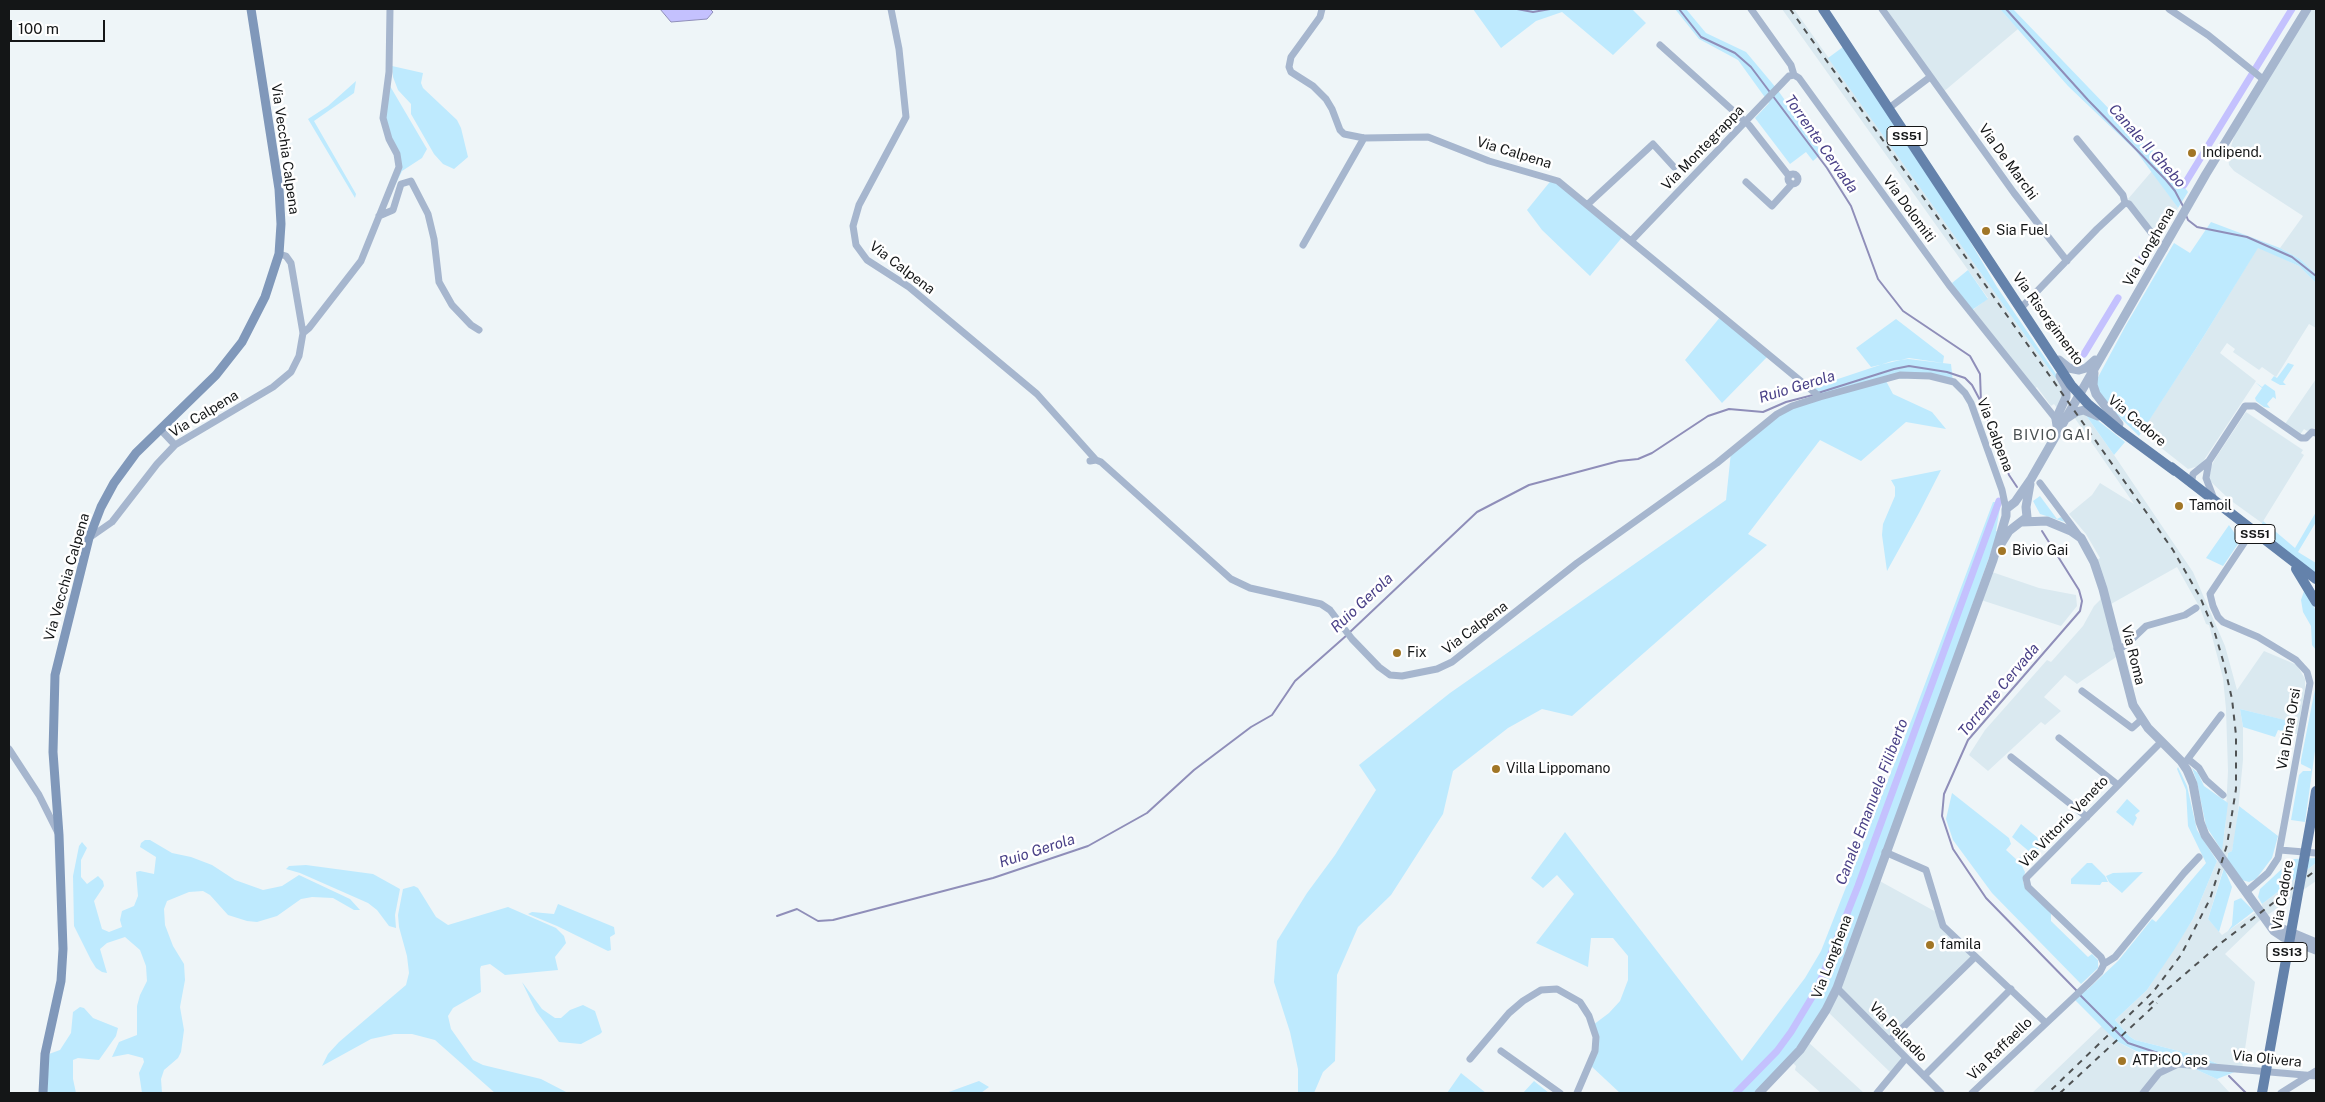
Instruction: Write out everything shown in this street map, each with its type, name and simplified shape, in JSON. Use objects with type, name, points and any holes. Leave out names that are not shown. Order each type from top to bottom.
[{"type":"main road","name":"Via Vecchia Calpena","points":[[44,1093],[45,1054],[61,981],[63,949],[59,835],[52,752],[55,675],[89,538],[101,507],[114,483],[136,453],[216,375],[242,342],[265,298],[279,254],[281,224],[279,189],[251,9]]},
{"type":"main road","name":"Via Risorgimento","points":[[1823,9],[1991,264],[2081,393]]},
{"type":"main road","name":"Via Risorgimento","points":[[2021,308],[2031,326],[2081,393]]},
{"type":"main road","name":"Via Cadore","points":[[2081,393],[2118,426],[2177,473],[2287,559],[2316,579]]},
{"type":"main road","name":"Via Cadore","points":[[2287,559],[2303,578],[2316,602]]},
{"type":"main road","name":"Via Cadore","points":[[2262,1093],[2316,791]]},
{"type":"street","points":[[303,333],[310,328],[361,261],[382,217],[400,164],[386,131],[383,118],[389,72],[390,9]]},
{"type":"street","name":"Via Calpena","points":[[891,9],[899,49],[906,118],[858,205],[853,226],[856,244],[867,260],[909,287],[1037,394],[1093,461],[1101,462],[1231,579],[1250,588],[1321,604],[1330,610],[1367,656],[1390,676],[1402,676],[1446,666],[1478,644],[1577,563],[1717,463],[1777,414],[1792,406],[1820,397],[1900,375],[1930,376],[1954,382],[1965,393],[1971,403],[2002,490],[2010,507]]},
{"type":"street","name":"Via Calpena","points":[[1322,9],[1320,17],[1291,57],[1289,67],[1291,72],[1313,86],[1326,99],[1340,130],[1352,138],[1418,136],[1438,139],[1489,161],[1552,178],[1588,204],[1820,397]]},
{"type":"street","name":"Via Dolomiti","points":[[1751,9],[1791,65],[1794,75],[1799,78],[1973,318],[2060,419]]},
{"type":"street","name":"Via De Marchi","points":[[1882,9],[2014,193],[2067,261]]},
{"type":"street","points":[[2169,9],[2208,35],[2261,77]]},
{"type":"street","name":"Via Longhena","points":[[1993,560],[2007,534],[2027,516],[2026,508],[2035,481],[2058,432],[2060,419],[2081,393],[2261,77],[2307,9]]},
{"type":"street","points":[[1660,45],[1746,122],[1789,176],[1793,174],[1798,177],[1797,182],[1792,184],[1772,206],[1746,182]]},
{"type":"street","name":"Via Montegrappa","points":[[1631,241],[1789,76],[1794,75]]},
{"type":"street","points":[[1889,108],[1930,77]]},
{"type":"street","points":[[1303,245],[1364,138]]},
{"type":"street","points":[[2077,139],[2123,195],[2125,203]]},
{"type":"street","points":[[1588,204],[1653,144],[1674,167]]},
{"type":"street","points":[[382,217],[393,210],[401,184],[411,181],[421,198],[430,220],[439,282],[452,305],[471,325],[479,330]]},
{"type":"street","points":[[2021,308],[2125,203]]},
{"type":"street","points":[[2125,203],[2129,204],[2164,249]]},
{"type":"street","name":"Via Calpena","points":[[89,538],[112,522],[175,445],[286,378],[292,372],[299,356],[303,333],[291,263],[286,256],[279,254]]},
{"type":"street","name":"Via Risorgimento","points":[[2031,326],[2066,387],[2066,397],[2060,419]]},
{"type":"street","name":"Via Longhena","points":[[2059,360],[2069,368],[2079,370],[2089,366],[2104,350]]},
{"type":"street","points":[[2094,368],[2093,382],[2096,394],[2118,426]]},
{"type":"street","points":[[2209,461],[2196,470],[2192,476],[2192,484],[2202,480],[2209,461],[2243,408],[2248,405],[2255,406],[2301,438],[2306,438],[2312,432],[2316,433]]},
{"type":"street","points":[[2060,419],[2076,412],[2088,410],[2118,426]]},
{"type":"street","points":[[160,429],[175,445]]},
{"type":"street","points":[[2177,473],[2196,470]]},
{"type":"street","points":[[2206,473],[2208,488],[2218,505]]},
{"type":"street","name":"Via Longhena","points":[[1759,1093],[1800,1050],[1826,1010],[1837,988],[1993,560],[2010,507],[2035,481]]},
{"type":"street","name":"Via Roma","points":[[2035,481],[2081,538],[2094,562],[2103,589],[2128,692],[2141,720],[2161,742],[2186,762],[2199,768],[2206,780],[2223,796]]},
{"type":"street","points":[[2047,521],[2010,521],[2010,507],[2021,503],[2047,521],[2071,531],[2081,538]]},
{"type":"street","name":"Via Dina Orsi","points":[[2246,892],[2272,869],[2280,850],[2310,690],[2309,675],[2301,664],[2286,653],[2220,619],[2210,596],[2225,570],[2252,532]]},
{"type":"street","points":[[2118,649],[2125,646],[2146,626],[2185,615],[2196,608]]},
{"type":"street","points":[[2082,691],[2132,728],[2141,720]]},
{"type":"street","points":[[2186,762],[2221,715]]},
{"type":"street","points":[[2059,738],[2118,785]]},
{"type":"street","name":"Via Vittorio Veneto","points":[[2104,964],[2101,957],[2030,889],[2026,881],[2029,874],[2161,742]]},
{"type":"street","points":[[9,749],[39,795],[59,835]]},
{"type":"street","points":[[2011,757],[2087,817]]},
{"type":"street","name":"Via Roma","points":[[2186,762],[2204,832],[2274,931],[2283,937],[2316,950]]},
{"type":"street","points":[[2280,850],[2316,853]]},
{"type":"street","name":"Via Raffaello","points":[[1885,852],[1926,870],[1936,908],[1944,926],[2046,1023]]},
{"type":"street","name":"Via Raffaello","points":[[1972,1093],[2100,972],[2104,964],[2115,957],[2199,857]]},
{"type":"street","name":"Via Roma","points":[[2267,920],[2280,929],[2316,943]]},
{"type":"street","points":[[1890,1040],[1975,957]]},
{"type":"street","name":"Via Palladio","points":[[1837,988],[1941,1093]]},
{"type":"street","points":[[1470,1059],[1509,1013],[1522,1001],[1541,990],[1557,989],[1580,1002],[1589,1016],[1596,1037],[1596,1051],[1577,1093]]},
{"type":"street","points":[[1924,1076],[2011,989]]},
{"type":"street","points":[[1501,1051],[1560,1093]]},
{"type":"street","points":[[1878,1093],[1906,1058]]},
{"type":"street","name":"Via Olivera","points":[[2143,1093],[2159,1073],[2178,1064],[2314,1075]]},
{"type":"street","name":"Via Olivera","points":[[2281,1093],[2314,1075]]},
{"type":"shaded area","points":[[1473,9],[1632,9],[1646,23],[1613,55],[1562,12],[1536,21],[1501,48]]},
{"type":"shaded area","points":[[1675,9],[1686,9],[1706,33],[1746,52],[1777,89],[1822,153],[1813,161],[1806,152],[1790,164],[1755,118],[1769,103],[1738,60],[1699,39]]},
{"type":"shaded area","points":[[1782,9],[1794,9],[2056,379],[2058,377],[2063,386],[2062,400],[2057,408],[2054,404],[2051,406],[2037,387],[2034,389],[1969,313],[1988,298]]},
{"type":"shaded area","points":[[1882,9],[2000,9],[2018,29],[1942,93]]},
{"type":"shaded area","points":[[2000,9],[2013,9],[2138,139],[2166,161],[2188,192],[2178,208],[2136,151],[2068,86]]},
{"type":"shaded area","points":[[2307,9],[2316,9],[2316,274],[2300,259],[2280,248],[2303,216],[2234,171],[2229,165],[2228,156],[2239,121]]},
{"type":"shaded area","points":[[1843,47],[1964,231],[1997,287],[2058,377],[2056,379],[1828,58]]},
{"type":"shaded area","points":[[392,66],[423,73],[421,83],[423,88],[457,120],[461,128],[468,157],[454,169],[443,164],[434,154],[411,114],[411,104],[398,90],[393,77]]},
{"type":"shaded area","points":[[356,81],[354,93],[314,121],[356,194],[355,198],[308,119],[328,106]]},
{"type":"shaded area","points":[[390,86],[427,149],[422,158],[402,171],[384,208],[399,162],[383,120]]},
{"type":"shaded area","points":[[2152,171],[2178,208],[2159,239],[2128,199]]},
{"type":"shaded area","points":[[1553,178],[1624,235],[1590,276],[1542,230],[1527,210]]},
{"type":"shaded area","points":[[2211,222],[2280,248],[2300,259],[2316,274],[2316,283],[2299,266],[2258,248],[2139,436],[2101,399],[2096,381],[2174,243],[2190,253]]},
{"type":"shaded area","points":[[2258,247],[2299,266],[2316,283],[2316,328],[2309,324],[2276,377],[2262,367],[2259,370],[2233,352],[2235,349],[2227,343],[2220,353],[2256,381],[2204,460],[2199,466],[2188,469],[2141,432],[2202,339]]},
{"type":"shaded area","points":[[1968,270],[1988,299],[1972,310],[1952,283]]},
{"type":"shaded area","points":[[1721,316],[1768,356],[1722,403],[1685,360]]},
{"type":"shaded area","points":[[1896,319],[1944,356],[1943,363],[1909,358],[1871,367],[1856,348]]},
{"type":"shaded area","points":[[1908,359],[1951,364],[1953,382],[1941,377],[1885,379],[1893,394],[1932,412],[1946,429],[1906,422],[1861,461],[1820,440],[1748,534],[1767,545],[1572,716],[1542,709],[1508,728],[1453,771],[1443,814],[1391,895],[1358,927],[1337,975],[1335,1061],[1323,1072],[1314,1093],[1298,1093],[1298,1069],[1290,1032],[1274,982],[1277,941],[1376,790],[1359,765],[1450,693],[1726,500],[1731,452],[1777,414],[1820,398],[1813,390],[1823,384],[1892,361]]},
{"type":"shaded area","points":[[2288,363],[2294,365],[2283,382],[2286,385],[2280,385],[2271,380],[2274,376],[2277,378]]},
{"type":"shaded area","points":[[2316,379],[2316,429],[2313,428],[2307,431],[2304,429],[2300,435],[2285,424]]},
{"type":"shaded area","points":[[2255,382],[2262,387],[2265,384],[2275,391],[2276,399],[2273,397],[2267,404],[2270,408],[2264,407],[2256,401],[2255,398],[2262,388]]},
{"type":"shaded area","points":[[2246,412],[2303,450],[2301,453],[2304,455],[2262,523],[2230,500],[2209,480],[2211,467],[2215,459]]},
{"type":"shaded area","points":[[2085,414],[2193,572],[2225,646],[2237,690],[2264,651],[2297,665],[2305,679],[2305,690],[2297,734],[2286,732],[2288,721],[2240,709],[2243,727],[2243,760],[2236,832],[2232,851],[2228,853],[2208,919],[2222,935],[2256,912],[2262,907],[2262,904],[2316,863],[2316,881],[2259,921],[2225,954],[2255,982],[2242,1069],[2225,1067],[2199,1056],[2135,1040],[2115,1020],[2147,990],[2193,919],[2217,861],[2219,862],[2225,829],[2228,771],[2223,678],[2209,625],[2206,624],[2200,608],[2177,567],[2111,604],[2119,655],[2077,684],[2065,675],[2044,697],[2061,711],[2045,725],[2041,722],[1988,771],[1969,755],[1985,730],[2047,660],[2051,662],[2083,626],[2094,606],[2100,600],[2103,589],[2094,562],[2100,558],[2086,534],[2069,514],[2092,495],[2100,483],[2134,504],[2074,417]]},
{"type":"shaded area","points":[[2085,414],[2096,419],[2125,442],[2114,455]]},
{"type":"shaded area","points":[[1941,470],[1887,571],[1882,535],[1883,524],[1895,496],[1895,487],[1891,480]]},
{"type":"shaded area","points":[[2040,496],[2057,519],[2061,517],[2065,522],[2040,514],[2033,501]]},
{"type":"shaded area","points":[[1993,502],[2001,502],[1996,531],[1998,532],[1853,943],[1814,1029],[1759,1093],[1620,1093],[1590,1065],[1595,1051],[1593,1025],[1609,1013],[1620,1001],[1628,980],[1628,956],[1613,938],[1591,938],[1588,967],[1536,943],[1574,894],[1557,875],[1543,888],[1531,878],[1565,832],[1742,1061],[1805,978],[1821,951],[1913,716]]},
{"type":"shaded area","points":[[2316,512],[2316,522],[2298,552],[2316,563],[2316,576],[2259,531],[2263,521],[2295,548]]},
{"type":"shaded area","points":[[2229,525],[2240,541],[2223,566],[2206,558]]},
{"type":"shaded area","points":[[1989,571],[2039,588],[2076,595],[2077,606],[2061,626],[1978,599]]},
{"type":"shaded area","points":[[2305,588],[2316,611],[2316,650],[2312,645],[2311,626],[2303,612],[2301,600]]},
{"type":"shaded area","points":[[2316,684],[2316,744],[2305,822],[2291,820],[2299,775],[2303,771],[2311,771],[2311,769],[2301,764],[2301,760]]},
{"type":"shaded area","points":[[2240,709],[2289,721],[2286,732],[2278,730],[2275,737],[2243,727]]},
{"type":"shaded area","points":[[2178,767],[2187,786],[2197,830],[2217,861],[2193,919],[2174,950],[2147,990],[2115,1020],[2135,1040],[2199,1056],[2225,1067],[2242,1069],[2217,1079],[2184,1064],[2168,1067],[2116,1041],[2073,998],[2084,987],[2087,990],[2118,961],[2152,919],[2156,922],[2206,863],[2188,826],[2186,790],[2177,769]]},
{"type":"shaded area","points":[[2192,768],[2198,773],[2204,786],[2228,803],[2222,851],[2206,826],[2197,782]]},
{"type":"shaded area","points":[[1952,793],[2009,838],[2011,844],[2006,850],[2017,860],[2020,857],[2023,860],[2022,866],[2025,872],[2023,882],[2026,889],[2051,913],[2051,921],[2088,957],[2092,954],[2098,960],[2098,968],[2081,984],[1992,893],[1953,840],[1946,819]]},
{"type":"shaded area","points":[[2127,799],[2140,811],[2135,815],[2137,818],[2133,826],[2116,812]]},
{"type":"shaded area","points":[[2239,806],[2278,836],[2272,858],[2256,879],[2249,882],[2242,880],[2227,859],[2228,853],[2232,851]]},
{"type":"shaded area","points":[[2021,824],[2044,843],[2034,853],[2031,853],[2012,837]]},
{"type":"shaded area","points":[[145,840],[150,840],[172,853],[191,857],[212,865],[235,880],[263,890],[282,886],[299,875],[350,899],[360,910],[354,910],[333,898],[312,897],[301,899],[277,916],[257,922],[228,915],[210,895],[203,891],[189,892],[167,901],[164,909],[165,925],[173,946],[184,964],[185,980],[180,1007],[184,1030],[181,1052],[178,1058],[164,1070],[161,1079],[162,1093],[142,1093],[139,1073],[144,1062],[143,1058],[128,1054],[112,1057],[119,1042],[137,1035],[137,1006],[147,981],[146,966],[140,950],[125,937],[107,943],[100,949],[107,973],[102,972],[96,968],[91,960],[74,926],[73,876],[79,846],[82,842],[87,848],[81,860],[81,877],[87,884],[98,876],[103,881],[104,886],[94,901],[102,929],[109,932],[122,927],[120,920],[122,911],[134,906],[138,896],[136,872],[154,874],[156,857],[140,847],[141,843]]},
{"type":"shaded area","points":[[2316,858],[2316,863],[2262,904],[2258,897],[2260,889],[2285,866],[2294,859]]},
{"type":"shaded area","points":[[2087,863],[2092,863],[2105,876],[2108,882],[2102,882],[2100,885],[2071,884],[2071,879]]},
{"type":"shaded area","points":[[306,865],[373,874],[400,889],[395,915],[396,928],[389,926],[377,910],[368,903],[300,873],[286,869],[289,866]]},
{"type":"shaded area","points":[[2224,868],[2232,887],[2219,932],[2208,919]]},
{"type":"shaded area","points":[[2143,872],[2122,893],[2109,882],[2106,876],[2113,873]]},
{"type":"shaded area","points":[[1876,879],[1938,913],[1939,918],[1975,957],[1890,1040],[1906,1058],[1893,1075],[1826,1010]]},
{"type":"shaded area","points":[[414,886],[418,888],[436,917],[448,925],[508,907],[556,928],[564,936],[566,943],[555,957],[558,970],[505,975],[490,964],[481,966],[481,992],[453,1008],[448,1016],[451,1029],[473,1060],[483,1065],[541,1079],[568,1093],[495,1093],[435,1040],[412,1034],[394,1034],[371,1039],[322,1066],[328,1054],[339,1042],[406,985],[409,973],[398,915],[403,889]]},
{"type":"shaded area","points":[[2241,898],[2254,911],[2228,931],[2232,925],[2234,901]]},
{"type":"shaded area","points":[[558,904],[614,927],[615,934],[610,937],[611,950],[608,951],[528,914],[532,912],[554,914]]},
{"type":"shaded area","points":[[522,982],[542,1009],[555,1018],[561,1018],[570,1010],[583,1005],[595,1011],[602,1032],[581,1044],[559,1042],[536,1011]]},
{"type":"shaded area","points":[[80,1007],[84,1008],[93,1018],[118,1028],[116,1036],[99,1060],[78,1058],[73,1060],[73,1079],[76,1093],[47,1093],[49,1054],[60,1050],[71,1033],[73,1012]]},
{"type":"shaded area","points":[[2102,1026],[2116,1041],[2150,1059],[2168,1067],[2184,1064],[2217,1079],[2230,1093],[2032,1093]]},
{"type":"shaded area","points":[[1807,1041],[1864,1093],[1821,1093],[1795,1070],[1796,1066],[1791,1061]]},
{"type":"shaded area","points":[[1461,1073],[1486,1093],[1447,1093]]},
{"type":"shaded area","points":[[979,1081],[989,1087],[981,1093],[946,1093]]},
{"type":"shaded area","points":[[1534,1081],[1549,1093],[1523,1093]]},
{"type":"water","points":[[660,9],[710,9],[713,12],[707,19],[671,22]]},
{"type":"waterway","name":"Torrente Cervada","points":[[1517,9],[1533,12],[1550,9]]},
{"type":"waterway","name":"Torrente Cervada","points":[[1679,9],[1701,37],[1735,53],[1751,67],[1827,168],[1851,206],[1878,279],[1903,311],[1970,356],[1980,374],[1981,402],[2009,475],[2017,487]]},
{"type":"waterway","name":"Canale Il Ghebo","points":[[2006,9],[2088,100],[2166,180],[2175,191],[2184,208]]},
{"type":"waterway","name":"Canale Emanuele Filiberto","points":[[2184,185],[2292,9]]},
{"type":"waterway","name":"Canale Il Ghebo","points":[[2186,215],[2188,220],[2197,227],[2247,237],[2292,257],[2316,276]]},
{"type":"waterway","name":"Canale Emanuele Filiberto","points":[[2142,257],[2152,240]]},
{"type":"waterway","name":"Canale Emanuele Filiberto","points":[[2084,354],[2118,298]]},
{"type":"waterway","name":"Ruio Gerola","points":[[1818,393],[1909,366],[1947,372],[1965,378],[1972,385],[1981,402]]},
{"type":"waterway","name":"Ruio Gerola","points":[[1350,632],[1477,512],[1529,485],[1619,461],[1638,459],[1652,453],[1708,416],[1729,409],[1763,412],[1786,402],[1813,395]]},
{"type":"waterway","name":"Canale Emanuele Filiberto","points":[[1736,1093],[1777,1051],[1817,989],[1858,886],[1999,501]]},
{"type":"waterway","name":"Torrente Cervada","points":[[2042,531],[2079,590],[2082,601],[2080,611],[1968,740],[1944,794],[1942,816],[1953,849],[1986,898],[2077,991]]},
{"type":"waterway","name":"Ruio Gerola","points":[[777,916],[797,909],[818,921],[833,920],[993,878],[1088,846],[1147,813],[1194,770],[1251,727],[1272,715],[1295,681],[1347,635]]},
{"type":"waterway","name":"Torrente Cervada","points":[[2080,995],[2128,1043],[2164,1055]]},
{"type":"waterway","name":"Torrente Cervada","points":[[2229,1076],[2246,1093]]},
{"type":"railway","points":[[1790,9],[2173,550],[2200,597],[2214,630],[2224,664],[2232,699],[2236,735],[2236,789],[2227,845],[2210,899],[2181,955],[2153,992],[2048,1093]]},
{"type":"railway","points":[[2149,1005],[2221,943],[2316,870]]},
{"type":"railway","points":[[2060,1093],[2157,1003]]},
{"type":"place","name":"Indipend.","points":[[2192,153]]},
{"type":"place","name":"Sia Fuel","points":[[1986,231]]},
{"type":"place","name":"Tamoil","points":[[2179,506]]},
{"type":"place","name":"Bivio Gai","points":[[2002,551]]},
{"type":"place","name":"Fix","points":[[1397,653]]},
{"type":"place","name":"Villa Lippomano","points":[[1496,769]]},
{"type":"place","name":"famila","points":[[1930,945]]},
{"type":"place","name":"ATPiCO aps","points":[[2122,1061]]},
{"type":"district","name":"BIVIO GAI","points":[[2052,435]]}]
